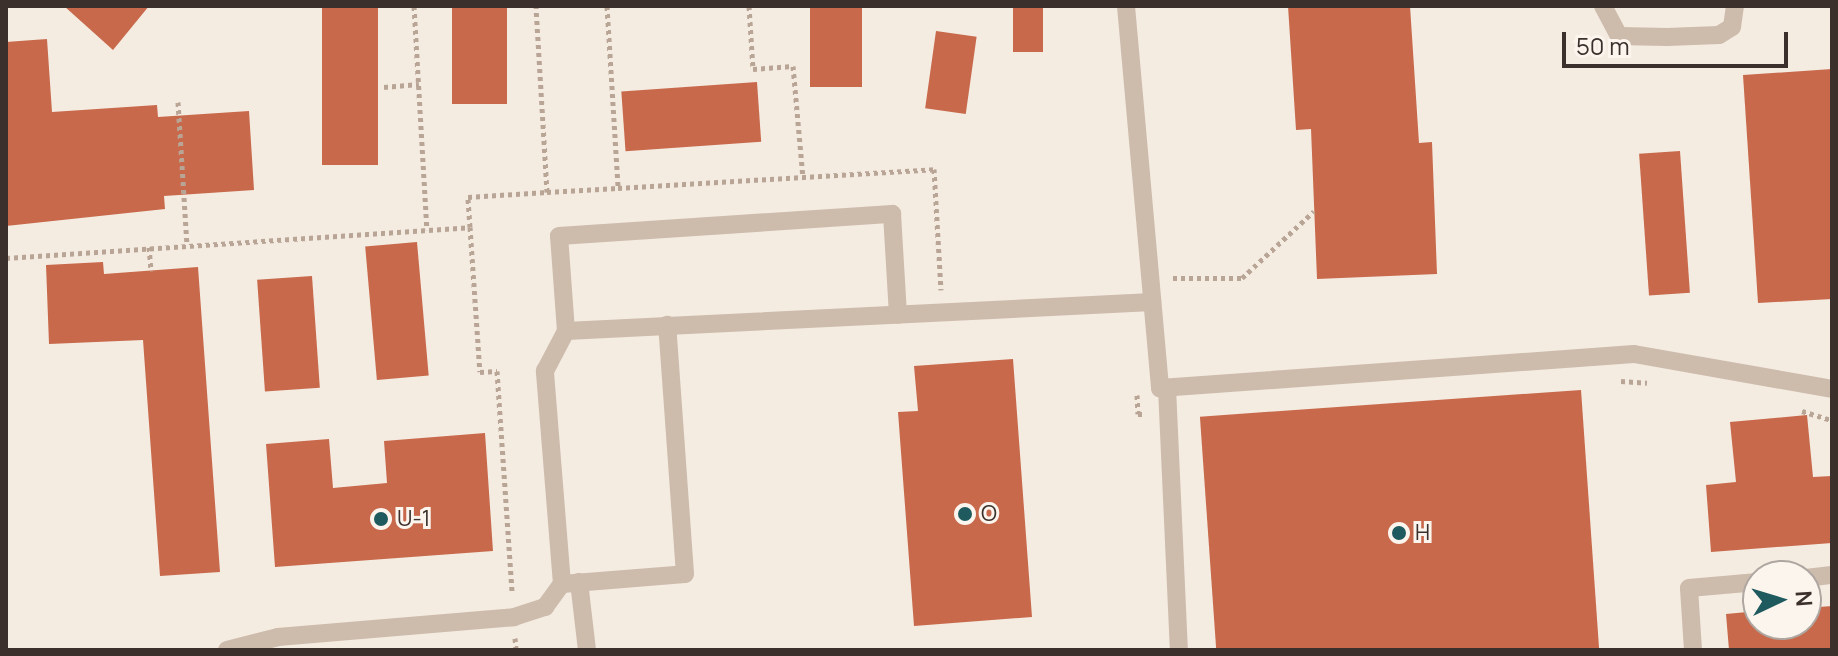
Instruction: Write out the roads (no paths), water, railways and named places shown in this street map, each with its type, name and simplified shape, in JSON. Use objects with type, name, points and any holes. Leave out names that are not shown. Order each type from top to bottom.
[{"type":"lane","points":[[1126,6],[1160,388],[1634,354],[1832,389]]},
{"type":"lane","points":[[1603,6],[1619,36],[1667,37],[1719,35],[1732,27],[1735,6]]},
{"type":"lane","points":[[587,650],[570,583],[545,371],[566,331],[559,236],[892,214],[898,315]]},
{"type":"lane","points":[[566,331],[1152,302]]},
{"type":"lane","points":[[227,650],[278,637],[514,617],[545,607],[570,583],[685,574],[667,325]]},
{"type":"lane","points":[[1167,388],[1179,650]]},
{"type":"lane","points":[[1693,650],[1689,588],[1742,583]]},
{"type":"place","name":"O","points":[[965,514]]},
{"type":"place","name":"U-1","points":[[381,519]]},
{"type":"place","name":"H","points":[[1399,533]]}]
